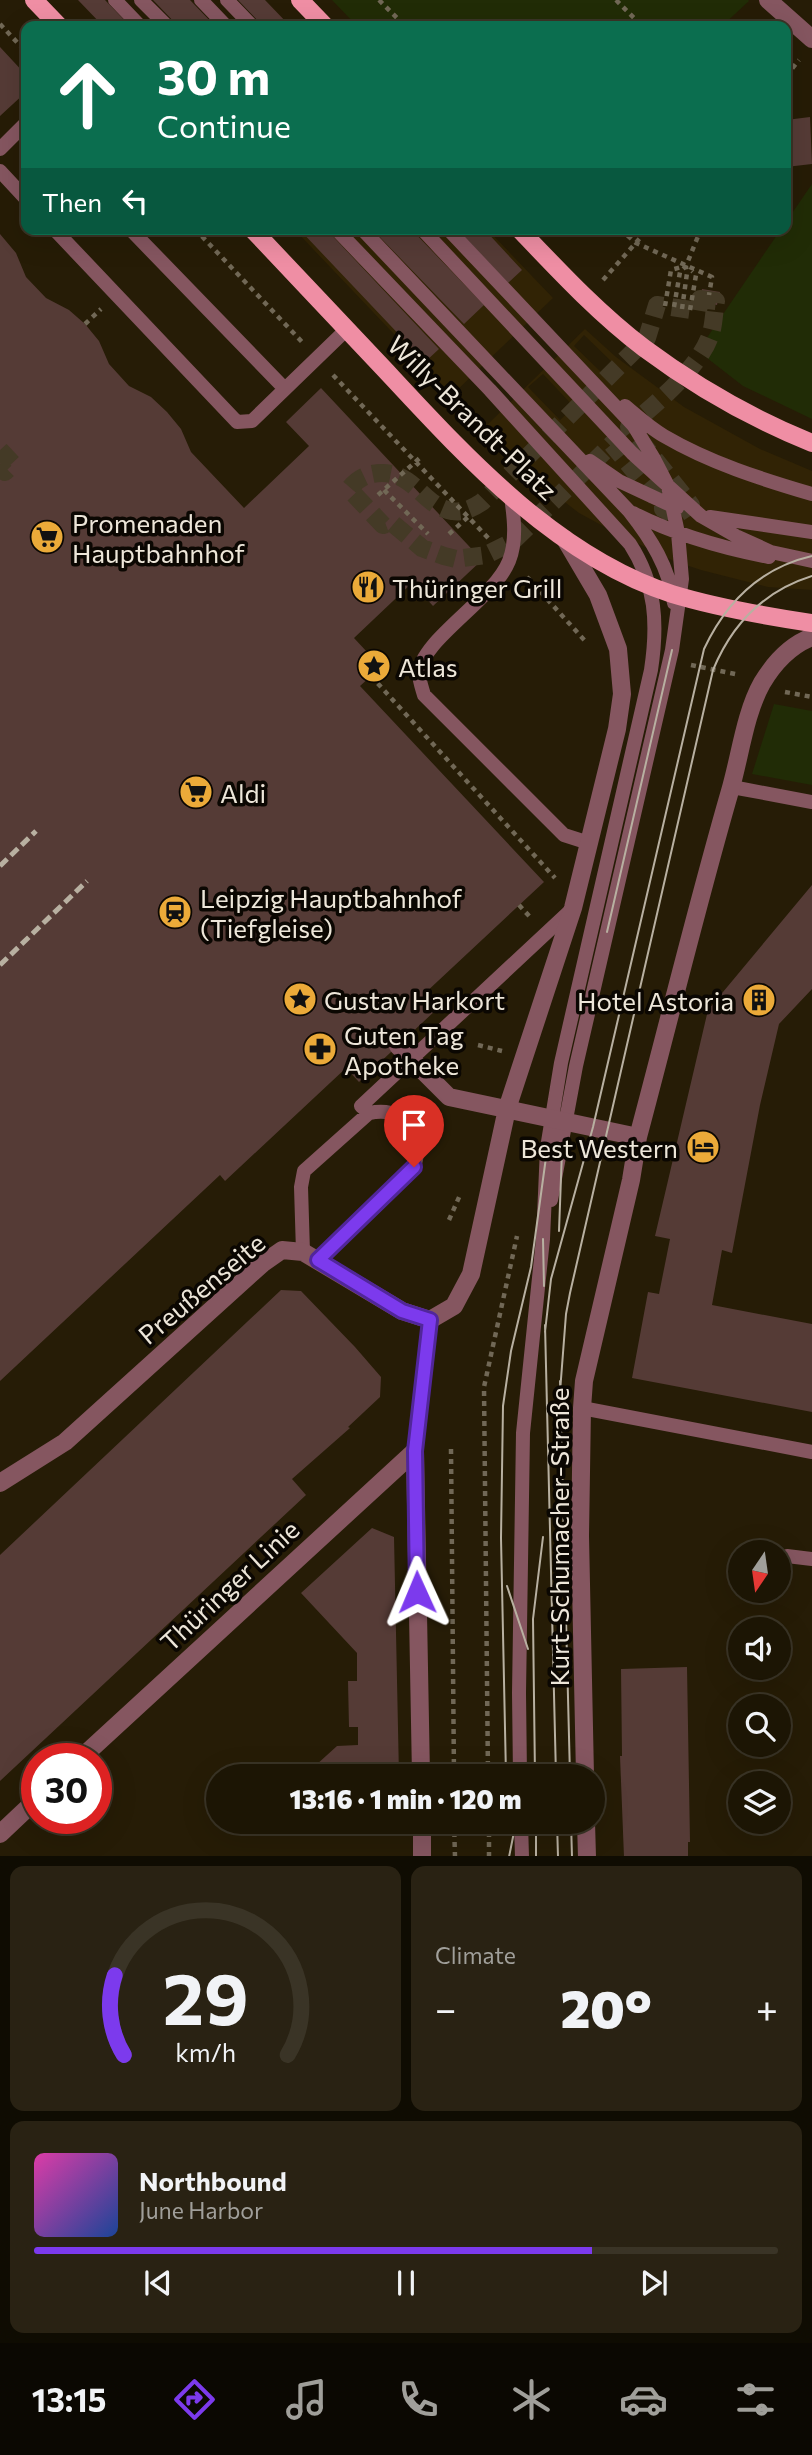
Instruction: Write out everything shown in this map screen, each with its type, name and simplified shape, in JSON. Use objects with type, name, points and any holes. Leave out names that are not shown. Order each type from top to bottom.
[{"type":"main road","points":[[34,0],[54,21]]},
{"type":"main road","points":[[300,0],[320,21]]},
{"type":"main road","name":"Willy-Brandt-Platz","points":[[258,235],[445,433],[511,497],[565,539],[605,563],[676,595],[728,609],[812,623]]},
{"type":"main road","points":[[525,235],[569,282],[643,347],[726,401],[812,443]]},
{"type":"street","points":[[768,0],[812,39]]},
{"type":"street","points":[[310,1256],[402,1311],[430,1320],[454,1306],[471,1274],[507,1109],[573,908],[617,729],[622,694],[622,671],[609,620],[598,595],[565,539]]},
{"type":"street","name":"Kurt-Schumacher-Straße","points":[[585,1764],[580,1536],[584,1381],[631,1180],[638,1137],[752,709],[762,684],[790,648],[812,636]]},
{"type":"street","points":[[398,1045],[449,1097],[638,1137]]},
{"type":"street","name":"Preußenseite","points":[[0,1483],[65,1442],[262,1264],[282,1250],[310,1256]]},
{"type":"street","points":[[415,1451],[421,1764]]},
{"type":"street","name":"Thüringer Linie","points":[[97,1743],[415,1451]]},
{"type":"street","points":[[0,1834],[21,1814]]},
{"type":"street","points":[[422,1834],[422,1856]]},
{"type":"street","points":[[586,1834],[587,1856]]},
{"type":"lane","points":[[115,0],[135,21]]},
{"type":"lane","points":[[141,0],[162,21]]},
{"type":"lane","points":[[201,0],[221,21]]},
{"type":"lane","points":[[227,0],[247,21]]},
{"type":"lane","points":[[0,149],[21,128]]},
{"type":"lane","points":[[0,171],[21,194]]},
{"type":"lane","points":[[60,235],[237,422],[252,421],[347,329]]},
{"type":"lane","points":[[136,235],[285,389]]},
{"type":"lane","points":[[342,235],[629,544],[650,584],[654,606],[655,632],[650,670],[564,1050],[558,1121],[562,1150],[543,1238],[523,1433],[520,1764]]},
{"type":"lane","points":[[368,235],[629,511],[657,551],[676,595]]},
{"type":"lane","points":[[428,235],[632,453],[701,516],[771,552],[812,562]]},
{"type":"lane","points":[[454,235],[634,426],[654,458],[667,486],[678,533],[681,561],[671,654],[579,1053],[558,1121]]},
{"type":"lane","points":[[579,366],[663,435],[746,473],[812,494]]},
{"type":"lane","points":[[539,417],[575,450],[605,471],[672,506],[701,516],[812,532]]},
{"type":"lane","points":[[526,432],[575,474],[629,511],[718,547],[812,562]]},
{"type":"lane","points":[[511,497],[514,538],[510,560],[497,584],[425,654],[419,674],[424,695],[564,835],[589,843]]},
{"type":"lane","points":[[732,787],[812,802]]},
{"type":"lane","points":[[369,1113],[360,1106],[573,908]]},
{"type":"lane","points":[[383,1111],[398,1114],[414,1130],[418,1145],[414,1167],[310,1256],[301,1187],[304,1171],[369,1113],[383,1111]]},
{"type":"lane","points":[[415,1451],[430,1320]]},
{"type":"lane","points":[[582,1408],[812,1452]]},
{"type":"lane","points":[[791,1556],[812,1559]]},
{"type":"lane","points":[[521,1834],[522,1856]]},
{"type":"path","points":[[379,0],[400,21]]},
{"type":"path","points":[[616,0],[637,21]]},
{"type":"path","points":[[0,24],[21,47]]},
{"type":"path","points":[[201,235],[468,517],[449,534]]},
{"type":"path","points":[[627,235],[636,243],[712,277],[709,295]]},
{"type":"path","points":[[603,280],[643,235]]},
{"type":"path","points":[[674,307],[680,272],[686,266],[699,235]]},
{"type":"path","points":[[665,306],[671,271],[686,266]]},
{"type":"path","points":[[682,309],[686,266]]},
{"type":"path","points":[[686,266],[696,275],[690,310]]},
{"type":"path","points":[[378,495],[422,456]]},
{"type":"path","points":[[384,490],[428,534]]},
{"type":"path","points":[[510,560],[588,644],[597,646]]},
{"type":"path","points":[[390,661],[371,678],[558,881]]},
{"type":"path","points":[[692,665],[742,676]]},
{"type":"path","points":[[730,683],[732,674]]},
{"type":"path","points":[[782,691],[812,697]]},
{"type":"path","points":[[478,1045],[503,1051]]},
{"type":"path","points":[[488,1764],[484,1387],[520,1226]]},
{"type":"path","points":[[451,1449],[454,1764]]},
{"type":"path","points":[[454,1834],[454,1856]]},
{"type":"path","points":[[489,1834],[489,1856]]},
{"type":"shaded area","points":[[300,235],[493,235],[553,298],[452,395]]},
{"type":"shaded area","points":[[585,329],[616,357],[684,407],[760,449],[812,471],[812,590],[768,587],[701,570],[674,561],[614,532],[579,513],[548,489],[485,427]],"holes":[[[584,335],[612,362],[602,373],[574,346]],[[543,374],[574,407],[560,420],[528,387]]]},
{"type":"green space","points":[[332,0],[749,1],[727,21],[352,21]]},
{"type":"green space","points":[[812,184],[812,419],[743,386],[698,351],[777,235],[791,235],[791,215]]},
{"type":"green space","points":[[774,704],[812,711],[812,785],[752,774]]},
{"type":"building","points":[[78,0],[105,0],[125,21],[98,21]]},
{"type":"building","points":[[153,0],[190,0],[210,21],[173,21]]},
{"type":"building","points":[[238,0],[265,0],[285,21],[258,21]]},
{"type":"building","points":[[0,47],[21,70],[21,97],[0,116]]},
{"type":"building","points":[[810,117],[812,164],[791,166],[791,119]]},
{"type":"building","points":[[0,234],[16,253],[26,277],[46,298],[69,310],[85,324],[99,341],[109,364],[129,386],[151,397],[167,412],[181,429],[191,452],[244,508],[309,446],[286,422],[321,388],[482,560],[433,606],[412,583],[354,638],[381,667],[360,686],[544,882],[423,995],[437,1009],[359,1082],[346,1068],[225,1181],[220,1175],[0,1381]]},
{"type":"building","points":[[305,235],[332,235],[439,349],[425,362]]},
{"type":"building","points":[[378,235],[417,235],[484,305],[464,324]]},
{"type":"building","points":[[463,235],[490,235],[522,270],[508,283]]},
{"type":"building","points":[[702,289],[720,292],[717,305],[700,302]]},
{"type":"building","points":[[812,885],[812,989],[779,1024],[760,1105],[732,1253],[722,1250],[712,1305],[812,1324],[812,1412],[632,1378],[648,1292],[659,1294],[670,1239],[655,1236],[708,1010]]},
{"type":"building","points":[[281,1290],[301,1291],[381,1377],[380,1397],[348,1427],[350,1428],[292,1479],[306,1495],[41,1743],[21,1743],[21,1761],[0,1781],[0,1555]]},
{"type":"building","points":[[372,1528],[394,1537],[399,1764],[317,1764],[337,1746],[358,1745],[358,1727],[349,1727],[348,1681],[357,1681],[357,1653],[301,1593]]},
{"type":"building","points":[[687,1667],[688,1856],[624,1856],[620,1756],[621,1669]]},
{"type":"tunnel","points":[[700,299],[716,301],[712,329],[706,346],[688,372],[629,427],[691,505],[672,517],[612,444],[512,542],[486,555],[456,559],[422,548],[391,522],[383,525],[349,489],[368,475],[393,474],[403,478],[442,508],[452,511],[468,510],[482,502],[647,338],[657,305],[698,311],[700,299]]},
{"type":"tunnel","points":[[0,450],[13,464],[5,472],[0,467]]},
{"type":"tram line","points":[[545,1332],[551,1279],[593,1127],[704,649],[723,616],[747,589],[776,569],[812,556]]},
{"type":"tram line","points":[[560,1392],[570,1293],[713,670],[730,638],[752,611],[779,591],[812,576]]},
{"type":"tram line","points":[[607,932],[672,650]]},
{"type":"tram line","points":[[506,1764],[501,1538],[503,1406],[511,1351],[531,1267],[547,1150]]},
{"type":"tram line","points":[[559,1231],[562,1151]]},
{"type":"tram line","points":[[543,1239],[544,1286]]},
{"type":"tram line","points":[[545,1325],[556,1764]]},
{"type":"tram line","points":[[560,1381],[570,1764]]},
{"type":"tram line","points":[[535,1764],[533,1619],[543,1537]]},
{"type":"tram line","points":[[507,1586],[528,1649]]},
{"type":"tram line","points":[[509,1856],[514,1834]]},
{"type":"tram line","points":[[536,1834],[536,1856]]},
{"type":"tram line","points":[[557,1834],[558,1856]]},
{"type":"tram line","points":[[571,1834],[572,1856]]},
{"type":"railway","points":[[0,866],[36,831]]},
{"type":"railway","points":[[0,965],[87,881]]},
{"type":"place","name":"Promenaden Hauptbahnhof","points":[[47,537]]},
{"type":"place","name":"Thüringer Grill","points":[[368,587]]},
{"type":"place","name":"Atlas","points":[[374,666]]},
{"type":"place","name":"Aldi","points":[[196,792]]},
{"type":"place","name":"Leipzig Hauptbahnhof (Tiefgleise)","points":[[175,912]]},
{"type":"place","name":"Gustav Harkort","points":[[300,999]]},
{"type":"place","name":"Hotel Astoria","points":[[759,1000]]},
{"type":"place","name":"Guten Tag Apotheke","points":[[320,1049]]},
{"type":"place","name":"Best Western","points":[[703,1147]]},
{"type":"route","points":[[414,1167],[318,1260],[402,1311],[430,1320],[415,1451],[417,1592]]}]
